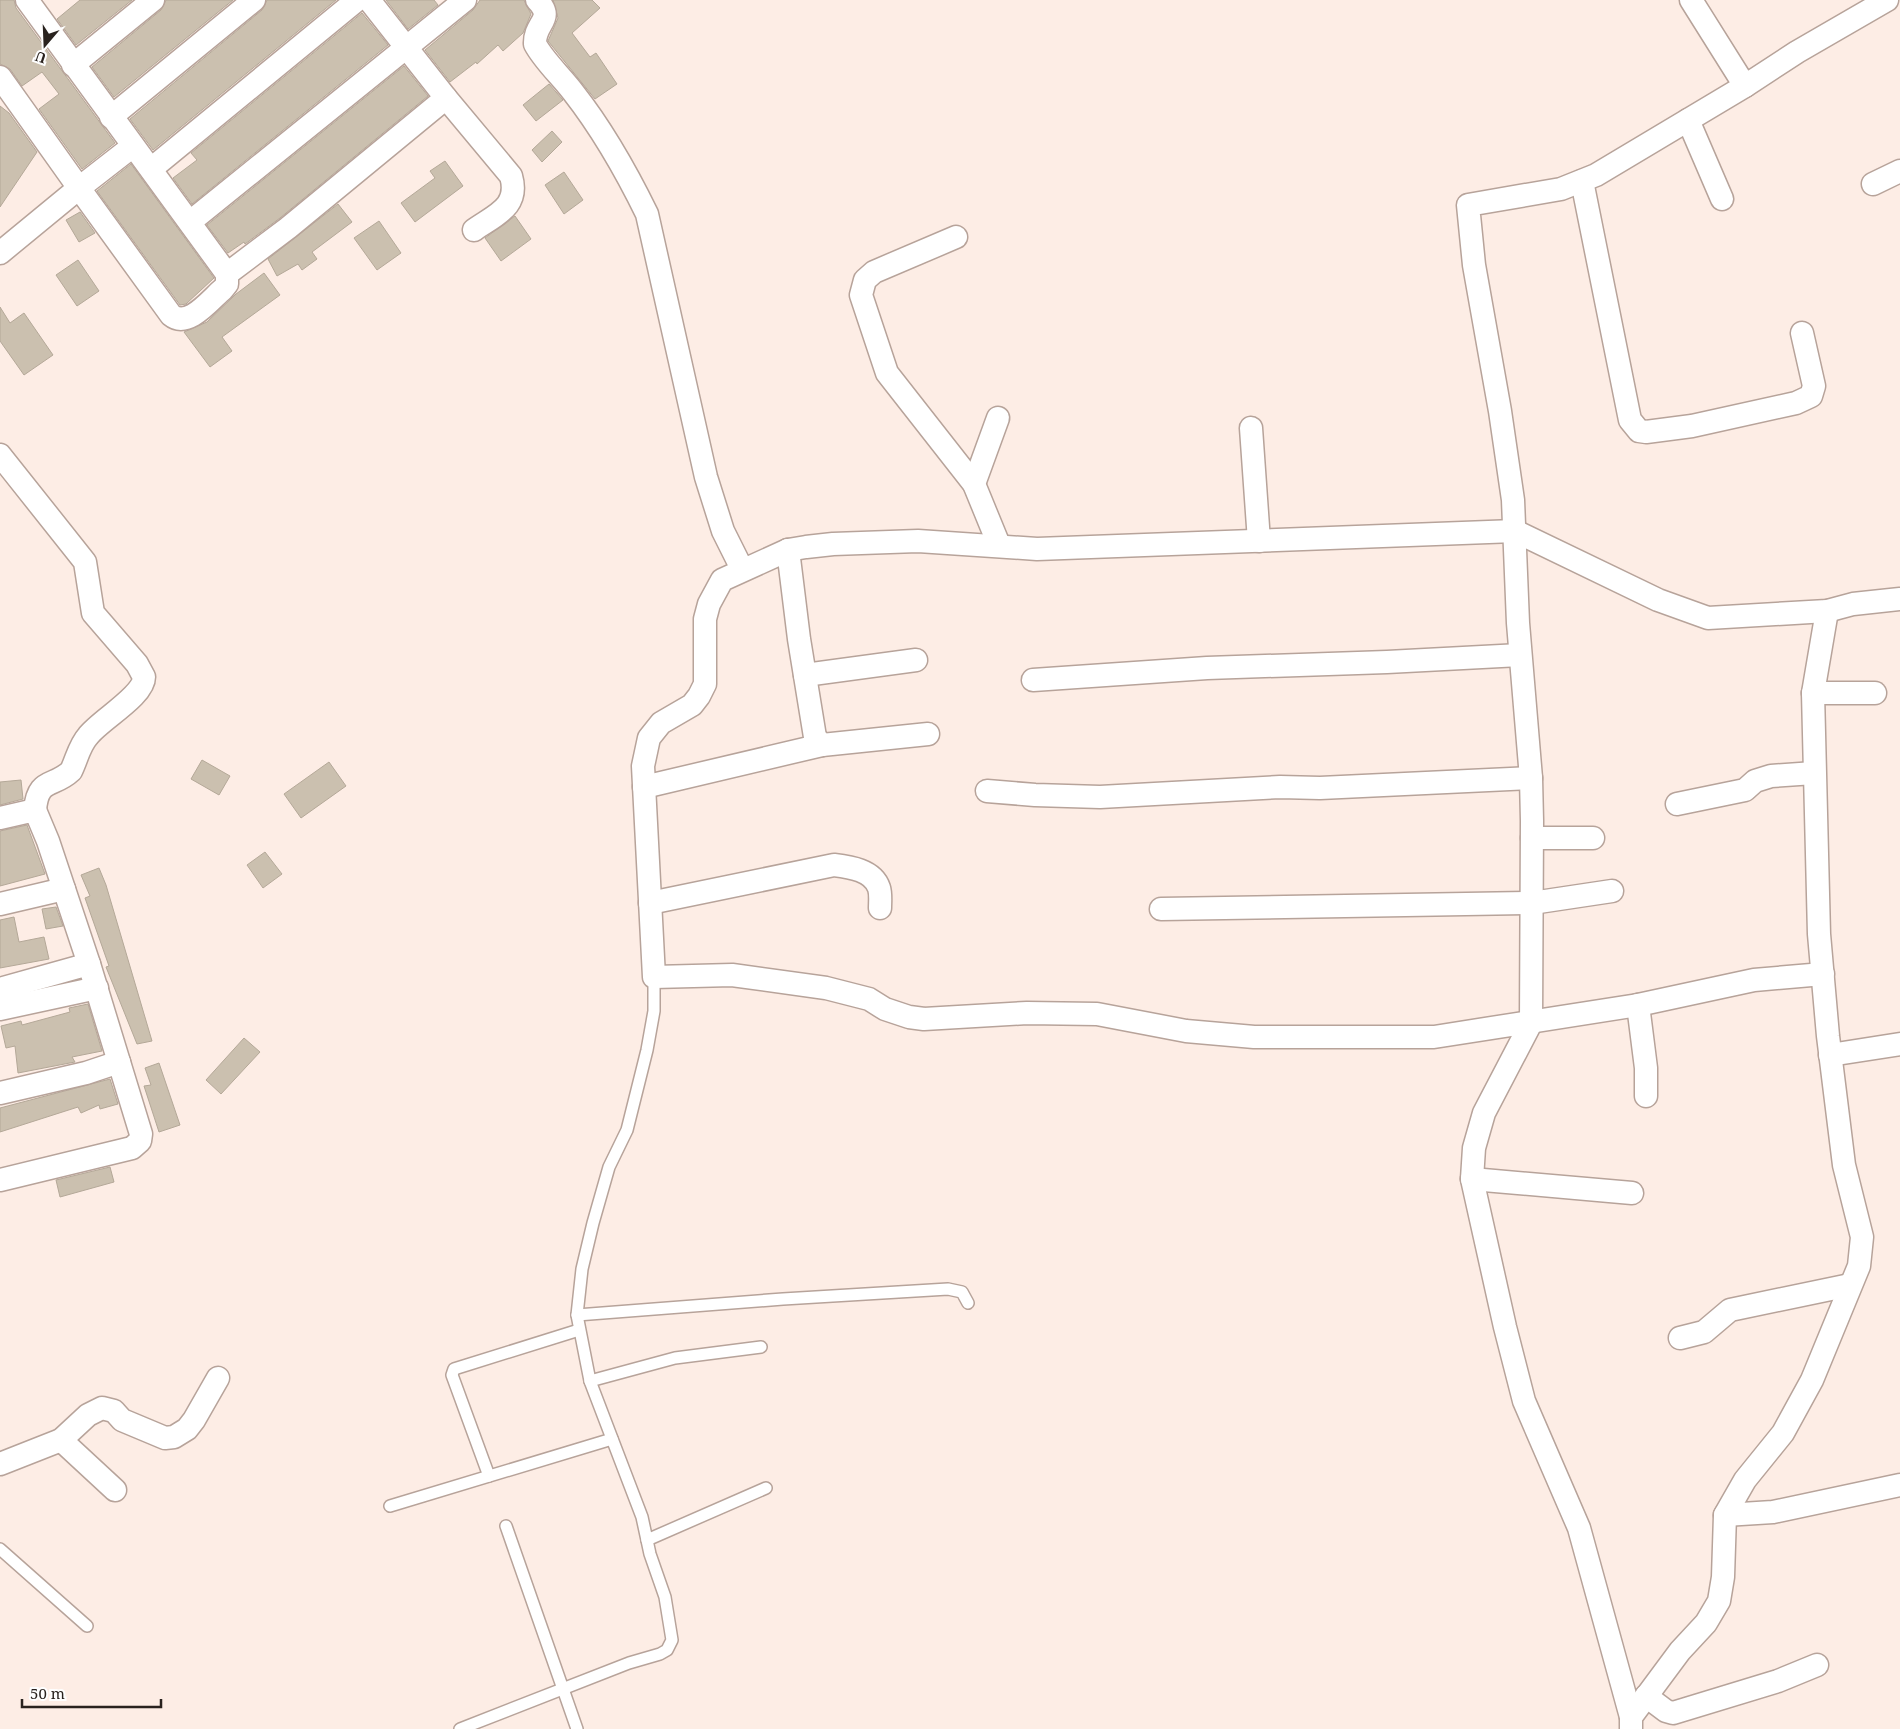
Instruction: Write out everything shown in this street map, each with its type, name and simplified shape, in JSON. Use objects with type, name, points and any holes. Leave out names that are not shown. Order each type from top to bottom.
[{"type":"street","points":[[73,65],[153,0]]},
{"type":"street","points":[[111,117],[254,0]]},
{"type":"street","points":[[151,169],[357,0]]},
{"type":"street","points":[[369,0],[446,98],[511,176],[514,188],[513,196],[505,208],[474,230]]},
{"type":"street","points":[[190,222],[465,0]]},
{"type":"street","points":[[537,0],[545,9],[546,14],[536,32],[535,44],[574,93],[607,142],[630,180],[650,223],[706,477],[723,531],[742,569]]},
{"type":"street","points":[[1690,0],[1745,86]]},
{"type":"street","points":[[1631,1723],[1580,1528],[1524,1401],[1487,1254],[1472,1179],[1474,1148],[1484,1112],[1531,1023],[1532,838],[1531,778],[1520,655],[1515,531],[1500,411],[1474,265],[1468,205],[1561,189],[1582,181],[1688,120],[1797,52],[1887,0]]},
{"type":"street","points":[[37,4],[73,65],[227,274]]},
{"type":"street","points":[[0,77],[79,188],[175,317],[186,319],[197,312],[225,286],[227,274],[288,228],[446,98]]},
{"type":"street","points":[[1688,120],[1722,199]]},
{"type":"street","points":[[0,254],[133,146]]},
{"type":"street","points":[[1873,184],[1900,171]]},
{"type":"street","points":[[1582,181],[1630,420],[1633,426],[1639,430],[1692,426],[1796,403],[1812,396],[1814,386],[1802,333]]},
{"type":"street","points":[[956,237],[874,272],[865,280],[861,295],[887,373],[974,484],[999,545]]},
{"type":"street","points":[[974,484],[998,418]]},
{"type":"street","points":[[1251,428],[1259,542]]},
{"type":"street","points":[[0,455],[85,562],[93,613],[137,664],[144,677],[140,690],[89,734],[80,747],[71,771],[42,787],[36,797],[35,810],[48,841],[89,964],[140,1129],[141,1138],[138,1144],[132,1148],[0,1180]]},
{"type":"street","points":[[1823,974],[1754,980],[1638,1005],[1434,1037],[1254,1037],[1186,1031],[1097,1014],[1027,1013],[924,1019],[909,1017],[885,1009],[862,997],[826,988],[732,975],[654,977],[643,766],[650,738],[661,723],[692,705],[700,696],[705,684],[705,619],[709,604],[722,580],[742,569],[788,550],[833,544],[918,541],[999,545],[1037,550],[1515,531],[1658,600],[1708,618],[1827,611],[1853,604],[1900,599]]},
{"type":"street","points":[[788,550],[815,737],[822,745]]},
{"type":"street","points":[[1631,1723],[1646,1696],[1680,1651],[1706,1622],[1719,1601],[1723,1577],[1725,1516],[1745,1480],[1783,1433],[1812,1380],[1859,1266],[1862,1237],[1844,1165],[1830,1055],[1819,934],[1813,692],[1827,611]]},
{"type":"street","points":[[1033,680],[1207,668],[1378,663],[1520,655]]},
{"type":"street","points":[[805,675],[916,660]]},
{"type":"street","points":[[1813,692],[1875,693]]},
{"type":"street","points":[[644,787],[822,745],[928,734]]},
{"type":"street","points":[[1677,804],[1745,790],[1755,781],[1771,776],[1814,773]]},
{"type":"street","points":[[987,791],[1035,795],[1100,796],[1271,787],[1320,788],[1531,778]]},
{"type":"street","points":[[0,818],[35,810]]},
{"type":"street","points":[[1532,838],[1593,838]]},
{"type":"street","points":[[650,903],[834,865],[852,867],[874,880],[879,888],[880,908]]},
{"type":"street","points":[[0,904],[64,889]]},
{"type":"street","points":[[1161,909],[1532,902],[1612,891]]},
{"type":"street","points":[[0,989],[89,964]]},
{"type":"street","points":[[0,1009],[96,988]]},
{"type":"street","points":[[1638,1005],[1646,1068],[1646,1096]]},
{"type":"street","points":[[1830,1055],[1900,1044]]},
{"type":"street","points":[[0,1093],[86,1073],[119,1062]]},
{"type":"street","points":[[1472,1179],[1632,1193]]},
{"type":"street","points":[[1680,1338],[1704,1332],[1730,1310],[1850,1285]]},
{"type":"street","points":[[0,1464],[61,1440],[88,1415],[102,1408],[114,1411],[122,1420],[165,1438],[174,1437],[187,1429],[194,1420],[218,1378]]},
{"type":"street","points":[[61,1440],[115,1490]]},
{"type":"street","points":[[1725,1516],[1773,1512],[1900,1485]]},
{"type":"street","points":[[1646,1696],[1666,1711],[1673,1713],[1778,1681],[1817,1665]]},
{"type":"lane","points":[[460,1729],[660,1654],[669,1646],[672,1635],[665,1597],[647,1540],[642,1517],[590,1381],[577,1315],[582,1268],[593,1224],[609,1167],[627,1130],[647,1050],[654,1011],[654,977]]},
{"type":"lane","points":[[577,1315],[783,1298],[948,1289],[962,1292],[968,1303]]},
{"type":"lane","points":[[489,1476],[452,1375],[454,1370],[579,1330]]},
{"type":"lane","points":[[590,1381],[675,1358],[761,1347]]},
{"type":"lane","points":[[390,1506],[612,1439]]},
{"type":"lane","points":[[647,1540],[766,1488]]},
{"type":"lane","points":[[506,1526],[577,1729]]},
{"type":"lane","points":[[0,1549],[87,1626]]},
{"type":"building","points":[[0,0],[14,0],[16,8],[115,143],[82,169],[39,109],[59,94],[42,72],[22,86],[10,69],[0,64]]},
{"type":"building","points":[[80,0],[132,0],[76,45],[57,19]]},
{"type":"building","points":[[166,0],[233,0],[114,97],[92,67],[161,10]]},
{"type":"building","points":[[267,0],[336,0],[153,150],[130,119],[262,10]]},
{"type":"building","points":[[386,0],[434,0],[438,5],[408,29]]},
{"type":"building","points":[[480,0],[524,0],[531,14],[523,33],[503,51],[498,45],[477,64],[476,62],[450,82],[425,50],[473,10]]},
{"type":"building","points":[[553,0],[592,0],[600,8],[572,33],[590,57],[596,53],[617,84],[595,99],[548,41],[558,18]]},
{"type":"building","points":[[362,13],[388,45],[192,204],[173,178],[197,160],[191,153]]},
{"type":"building","points":[[404,66],[428,96],[280,218],[245,244],[244,242],[228,253],[207,225]]},
{"type":"building","points":[[549,84],[563,100],[536,121],[523,105]]},
{"type":"building","points":[[0,106],[9,113],[37,152],[0,207]]},
{"type":"building","points":[[552,131],[562,142],[542,162],[532,150]]},
{"type":"building","points":[[445,161],[463,186],[415,222],[401,203],[435,178],[430,171]]},
{"type":"building","points":[[131,164],[214,278],[186,304],[180,305],[97,191]]},
{"type":"building","points":[[564,172],[583,200],[564,214],[545,185]]},
{"type":"building","points":[[338,204],[352,222],[312,252],[317,259],[302,270],[298,264],[277,276],[268,259]]},
{"type":"building","points":[[80,212],[95,233],[79,242],[66,220]]},
{"type":"building","points":[[515,216],[531,239],[501,261],[485,238]]},
{"type":"building","points":[[379,221],[401,253],[377,270],[354,238]]},
{"type":"building","points":[[78,260],[99,291],[77,306],[56,275]]},
{"type":"building","points":[[264,273],[280,295],[222,337],[232,351],[210,367],[184,332],[207,322],[236,294]]},
{"type":"building","points":[[0,307],[10,323],[24,313],[53,355],[24,375],[0,341]]},
{"type":"building","points":[[202,760],[230,776],[219,795],[191,779]]},
{"type":"building","points":[[329,762],[346,786],[301,818],[284,794]]},
{"type":"building","points":[[21,780],[23,799],[0,805],[0,782]]},
{"type":"building","points":[[27,825],[45,874],[0,886],[0,831]]},
{"type":"building","points":[[265,852],[282,874],[263,888],[247,865]]},
{"type":"building","points":[[99,868],[106,885],[152,1041],[137,1044],[106,967],[109,966],[85,898],[90,896],[81,875]]},
{"type":"building","points":[[56,907],[63,926],[46,929],[42,909]]},
{"type":"building","points":[[14,917],[19,942],[44,937],[49,959],[0,968],[0,920]]},
{"type":"building","points":[[88,1004],[102,1051],[72,1057],[75,1062],[18,1073],[15,1046],[6,1048],[1,1026],[21,1021],[22,1025],[70,1012],[69,1008]]},
{"type":"building","points":[[244,1038],[260,1052],[221,1094],[206,1080]]},
{"type":"building","points":[[159,1063],[180,1125],[159,1132],[144,1086],[151,1085],[145,1068]]},
{"type":"building","points":[[110,1079],[118,1104],[100,1109],[99,1105],[81,1113],[78,1107],[0,1132],[0,1108]]},
{"type":"building","points":[[110,1167],[114,1182],[60,1197],[56,1180]]}]
